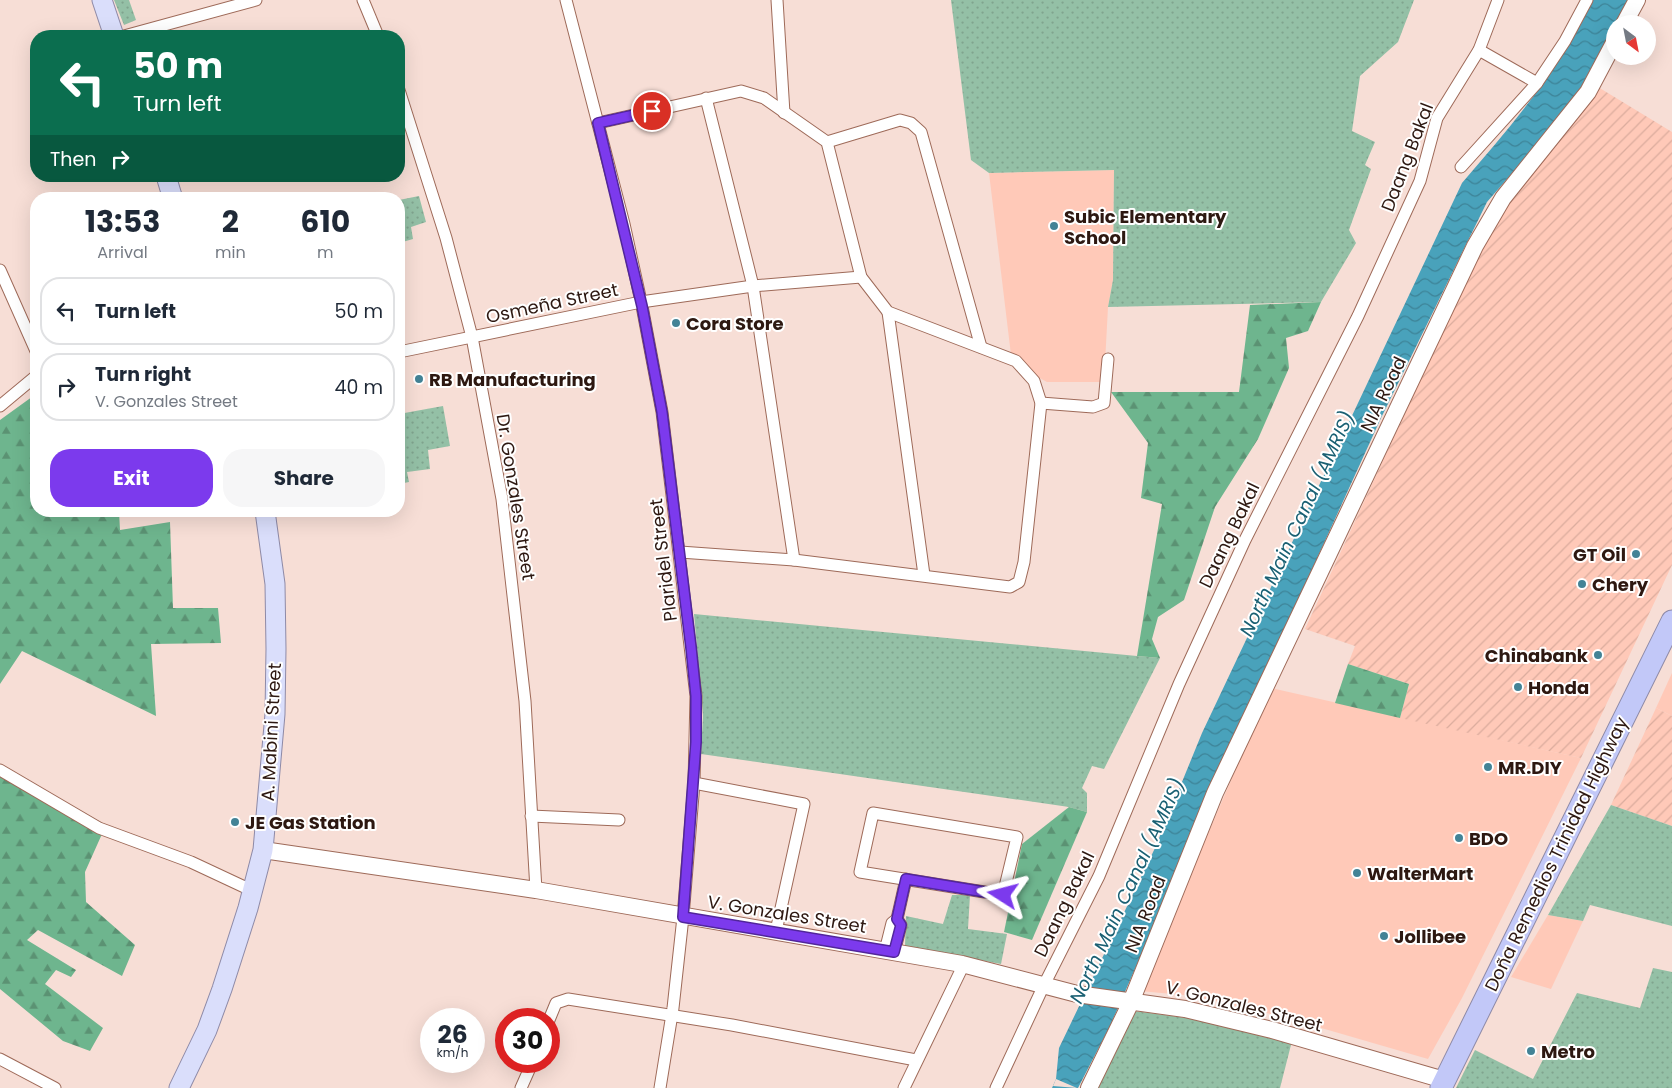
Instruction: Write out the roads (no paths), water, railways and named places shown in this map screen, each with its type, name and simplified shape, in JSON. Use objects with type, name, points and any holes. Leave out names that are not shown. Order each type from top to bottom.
[{"type":"highway","name":"Doña Remedios Trinidad Highway","points":[[1443,1084],[1672,621]]},
{"type":"main road","points":[[102,0],[112,30]]},
{"type":"main road","name":"A. Mabini Street","points":[[178,1088],[206,1030],[222,990],[253,891],[263,850],[274,714],[276,648],[275,584],[266,517]]},
{"type":"street","points":[[146,30],[256,0]]},
{"type":"street","points":[[364,0],[376,30]]},
{"type":"street","name":"Plaridel Street","points":[[566,0],[641,302],[662,412],[696,696],[694,783],[683,917],[672,1016],[660,1088]]},
{"type":"street","points":[[777,0],[784,113]]},
{"type":"street","name":"Daang Bakal","points":[[996,1088],[1044,985],[1100,876],[1179,684],[1244,540],[1358,316],[1420,181],[1438,118],[1479,50],[1498,0]]},
{"type":"street","points":[[1461,167],[1537,83],[1565,40],[1587,0]]},
{"type":"street","points":[[1629,15],[1637,0]]},
{"type":"street","points":[[1479,50],[1537,83]]},
{"type":"street","name":"NIA Road","points":[[1089,1088],[1215,793],[1475,246],[1503,198],[1588,92],[1606,58]]},
{"type":"street","points":[[598,123],[741,91],[753,93],[764,98],[827,142],[862,277],[888,312],[924,575]]},
{"type":"street","points":[[706,98],[754,286],[794,560]]},
{"type":"street","name":"Dr. Gonzales Street","points":[[405,109],[446,238],[472,337],[502,499],[525,701],[536,890]]},
{"type":"street","points":[[827,142],[900,120],[911,123],[921,132],[981,347]]},
{"type":"street","points":[[0,270],[30,338]]},
{"type":"street","name":"Osmeña Street","points":[[405,351],[641,302],[754,286],[862,277]]},
{"type":"street","points":[[680,552],[794,560],[1010,587],[1019,582],[1024,562],[1041,403],[1034,381],[1016,362],[888,312]]},
{"type":"street","points":[[1041,403],[1093,407],[1104,403],[1108,359]]},
{"type":"street","points":[[0,406],[30,381]]},
{"type":"street","points":[[0,770],[99,828],[190,862],[253,891]]},
{"type":"street","points":[[694,783],[804,804],[776,931]]},
{"type":"street","points":[[873,813],[1017,837],[1003,895],[906,879],[860,872],[873,813]]},
{"type":"street","points":[[531,816],[619,820]]},
{"type":"street","name":"V. Gonzales Street","points":[[263,850],[536,890],[683,917],[776,931],[964,964],[1077,994],[1194,1011],[1272,1030],[1443,1084]]},
{"type":"street","points":[[889,952],[892,923],[897,919],[906,879]]},
{"type":"street","points":[[904,1088],[964,964]]},
{"type":"street","points":[[553,1008],[561,999],[672,1016],[916,1060]]},
{"type":"street","points":[[0,1059],[55,1088]]},
{"type":"street","points":[[522,1088],[528,1073]]},
{"type":"water","name":"North Main Canal (AMRIS)","points":[[1593,0],[1628,0],[1620,15],[1606,15],[1606,43],[1591,73],[1563,115],[1487,202],[1381,418],[1269,664],[1110,1026],[1078,1088],[1052,1088],[1056,1079],[1059,1048],[1155,848],[1202,733],[1462,183],[1534,96],[1580,25]]},
{"type":"place","name":"Subic Elementary School","points":[[1054,226]]},
{"type":"place","name":"Cora Store","points":[[676,323]]},
{"type":"place","name":"RB Manufacturing","points":[[419,379]]},
{"type":"place","name":"GT Oil","points":[[1636,554]]},
{"type":"place","name":"Chery","points":[[1582,584]]},
{"type":"place","name":"Chinabank","points":[[1598,655]]},
{"type":"place","name":"Honda","points":[[1518,687]]},
{"type":"place","name":"MR.DIY","points":[[1488,767]]},
{"type":"place","name":"JE Gas Station","points":[[235,822]]},
{"type":"place","name":"BDO","points":[[1459,838]]},
{"type":"place","name":"WalterMart","points":[[1357,873]]},
{"type":"place","name":"Jollibee","points":[[1384,936]]},
{"type":"place","name":"Metro","points":[[1531,1051]]}]
